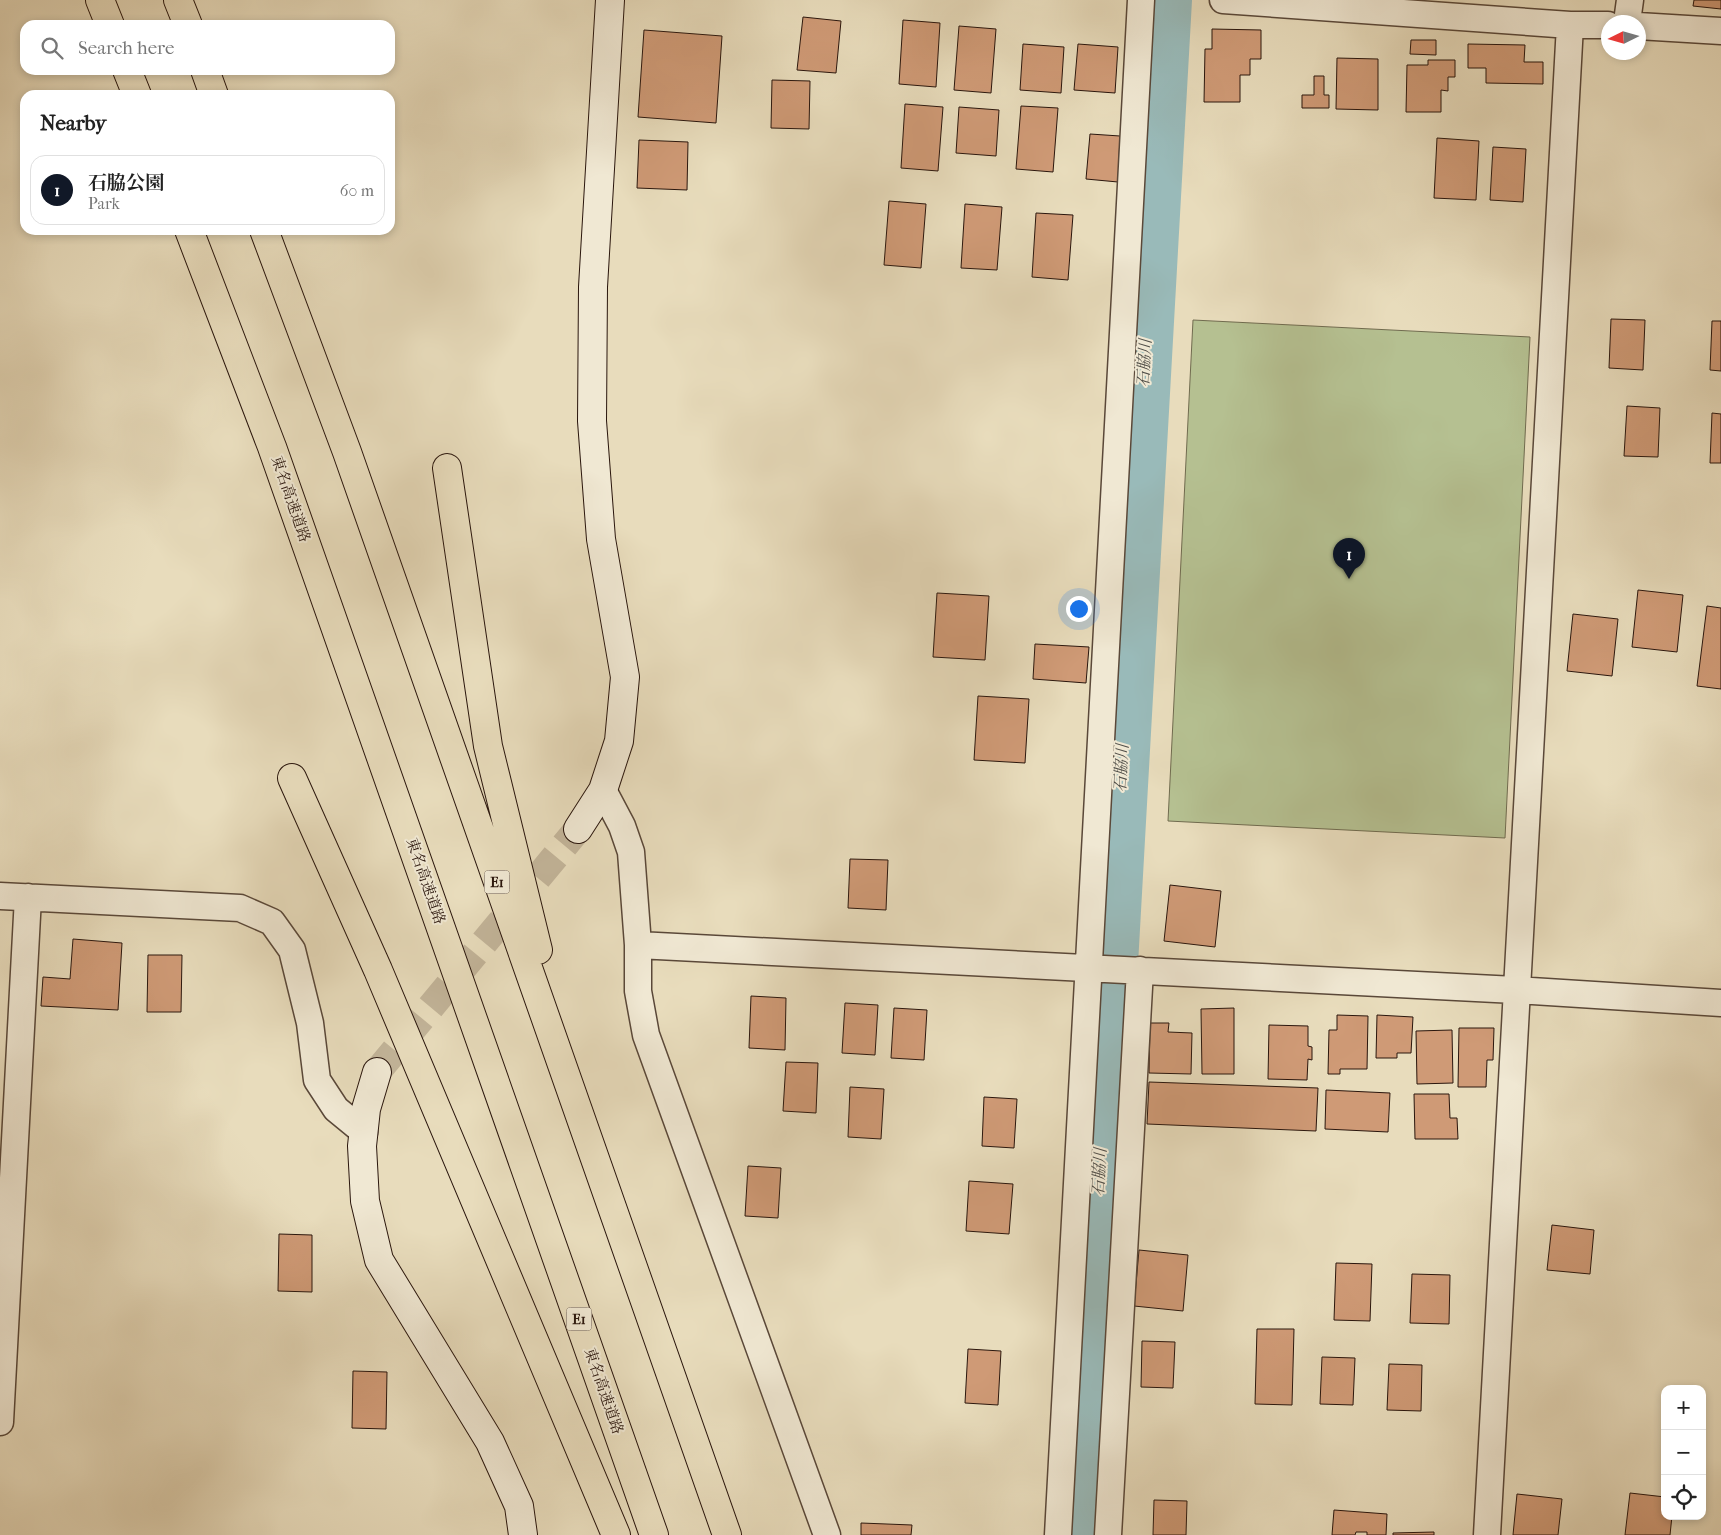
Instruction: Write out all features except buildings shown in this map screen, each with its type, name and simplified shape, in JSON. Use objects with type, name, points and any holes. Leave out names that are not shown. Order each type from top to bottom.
[{"type":"highway","points":[[100,0],[108,20]]},
{"type":"highway","points":[[178,0],[186,20]]},
{"type":"highway","points":[[129,75],[135,90]]},
{"type":"highway","points":[[207,75],[212,90]]},
{"type":"highway","name":"東名高速道路","points":[[191,235],[272,447],[654,1535]]},
{"type":"highway","name":"E1","points":[[266,235],[347,452],[727,1535]]},
{"type":"highway","points":[[447,468],[488,746],[576,1108]]},
{"type":"highway","points":[[292,778],[378,970],[616,1535]]},
{"type":"street","points":[[578,829],[603,790],[619,741],[625,677],[601,539],[592,421],[593,287],[610,0]]},
{"type":"street","points":[[1058,1535],[1141,0]]},
{"type":"street","points":[[1223,0],[1570,25],[1601,25]]},
{"type":"street","points":[[1628,15],[1630,0]]},
{"type":"street","points":[[1486,1535],[1570,25]]},
{"type":"street","points":[[1646,26],[1721,31]]},
{"type":"street","points":[[603,790],[622,826],[631,852],[638,945],[638,991],[646,1035],[827,1535]]},
{"type":"street","points":[[0,896],[240,908],[272,922],[292,950],[302,982],[310,1023],[317,1080],[336,1109],[364,1132]]},
{"type":"street","points":[[0,1422],[28,897]]},
{"type":"street","points":[[638,945],[1515,990],[1721,1003]]},
{"type":"street","points":[[1108,1535],[1140,970]]},
{"type":"street","points":[[377,1072],[366,1109],[362,1146],[365,1201],[379,1260],[490,1442],[519,1506],[524,1534]]},
{"type":"green space","points":[[1193,320],[1530,337],[1505,838],[1168,821]]},
{"type":"waterway","name":"石脇川","points":[[1078,1535],[1164,0]]},
{"type":"tunnel","points":[[377,1072],[578,829]]},
{"type":"place","name":"石脇公園","points":[[1349,579]]}]
